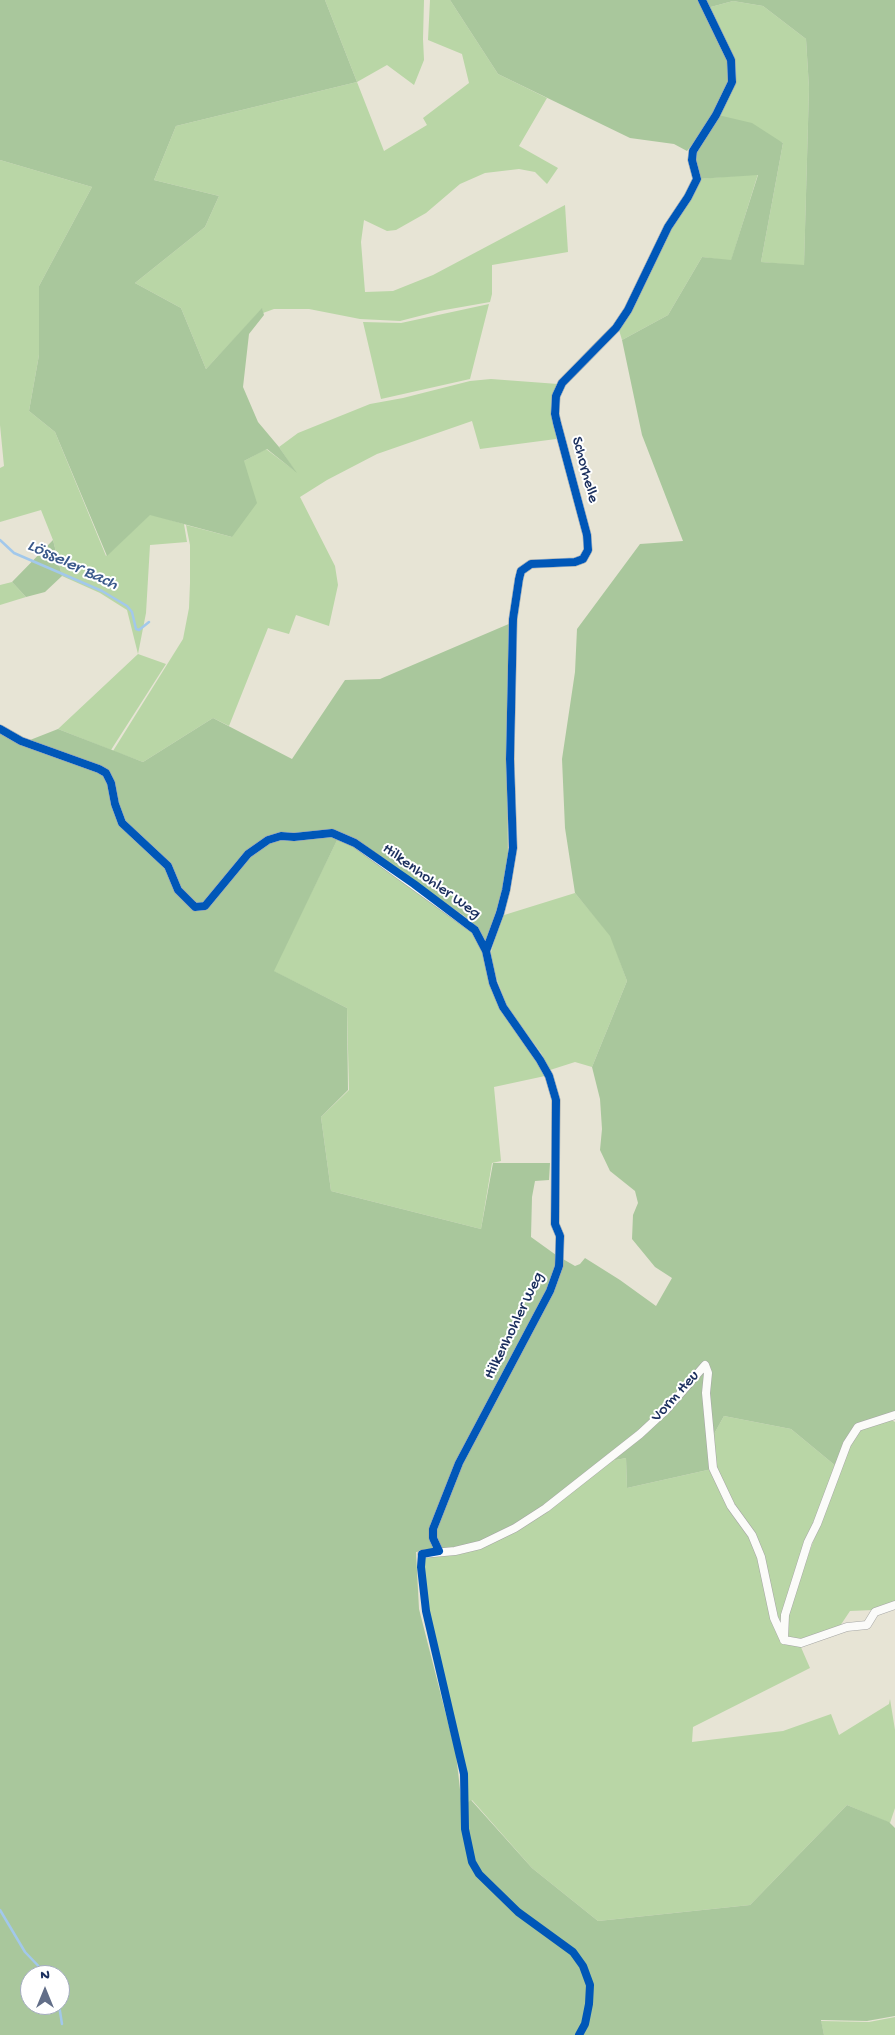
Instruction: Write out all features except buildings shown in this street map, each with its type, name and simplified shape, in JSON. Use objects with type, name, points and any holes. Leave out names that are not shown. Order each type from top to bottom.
[{"type":"street","name":"Schorhelle","points":[[486,951],[500,914],[506,890],[512,848],[510,759],[512,619],[521,571],[531,564],[575,562],[584,558],[588,550],[587,535],[555,414],[556,396],[562,384],[616,328],[628,310],[668,227],[688,197],[697,179],[692,160],[693,151],[716,115],[732,82],[731,60],[702,0]]},
{"type":"street","name":"Hilkenhohler Weg","points":[[0,729],[21,741],[106,773],[111,783],[115,804],[122,823],[168,866],[178,890],[195,906],[205,906],[248,854],[268,840],[281,836],[294,837],[332,833],[355,844],[475,930],[486,951],[493,983],[503,1007],[540,1060],[549,1076],[556,1100],[556,1224],[560,1236],[559,1266],[550,1291],[459,1463],[433,1529],[433,1538],[439,1551]]},
{"type":"street","name":"Vorm Heu","points":[[422,1554],[455,1551],[480,1544],[515,1528],[546,1508],[640,1434],[667,1409],[705,1365],[708,1373],[706,1393],[713,1468],[731,1506],[752,1535],[761,1557],[774,1618],[784,1640]]},
{"type":"street","points":[[895,1415],[858,1427],[847,1444],[817,1524],[808,1542],[784,1615],[784,1640],[801,1643],[847,1627],[867,1625],[875,1612],[895,1605]]},
{"type":"green space","points":[[0,0],[325,0],[357,82],[176,126],[154,180],[219,196],[205,227],[135,283],[181,308],[206,369],[262,308],[264,315],[249,334],[243,387],[258,422],[297,473],[267,449],[244,461],[257,503],[232,537],[150,515],[107,556],[55,432],[29,411],[39,355],[39,286],[92,187],[0,160]]},
{"type":"green space","points":[[325,0],[424,0],[424,60],[414,85],[387,65],[357,82]]},
{"type":"green space","points":[[430,0],[450,0],[498,74],[547,98],[519,146],[558,168],[547,184],[535,172],[519,169],[485,173],[460,184],[426,213],[396,230],[387,231],[364,220],[361,242],[365,292],[393,291],[433,275],[565,205],[568,252],[492,265],[492,294],[490,302],[439,311],[400,321],[360,319],[309,309],[274,309],[263,313],[262,309],[206,369],[181,308],[135,283],[205,227],[219,196],[154,180],[176,126],[357,82],[384,151],[427,125],[423,118],[469,83],[462,54],[428,40]]},
{"type":"green space","points":[[450,0],[699,0],[730,61],[730,82],[704,130],[687,151],[674,144],[630,138],[498,74]]},
{"type":"green space","points":[[703,0],[895,0],[895,1412],[856,1425],[837,1467],[791,1429],[724,1416],[709,1443],[712,1469],[627,1488],[626,1458],[605,1462],[513,1528],[478,1543],[455,1550],[439,1548],[416,1552],[419,1609],[456,1754],[462,1807],[471,1800],[532,1868],[598,1921],[750,1905],[847,1805],[889,1822],[895,1828],[895,2016],[867,2021],[821,2020],[824,2035],[0,2035],[0,730],[25,742],[58,729],[143,762],[213,718],[292,759],[345,680],[380,679],[511,623],[507,759],[508,859],[504,885],[487,943],[477,927],[463,915],[340,834],[274,971],[347,1008],[348,1090],[321,1117],[331,1191],[481,1229],[493,1163],[550,1163],[549,1180],[535,1181],[532,1197],[531,1237],[575,1266],[580,1264],[585,1258],[656,1306],[672,1278],[655,1267],[632,1239],[633,1215],[638,1203],[635,1191],[610,1171],[600,1150],[602,1129],[600,1099],[592,1067],[627,981],[610,936],[575,893],[565,828],[562,759],[575,672],[577,629],[640,544],[683,541],[642,435],[622,340],[668,315],[702,257],[731,260],[758,175],[698,179],[690,152],[718,115],[752,123],[783,143],[761,262],[804,265],[809,88],[806,39],[763,6],[733,1],[707,8]]},
{"type":"green space","points":[[733,1],[763,6],[806,39],[809,88],[804,266],[761,262],[783,143],[718,115],[707,8]]},
{"type":"green space","points":[[0,160],[92,187],[39,286],[39,355],[29,411],[55,432],[106,556],[150,514],[184,524],[187,542],[150,545],[146,613],[138,654],[127,610],[100,593],[62,576],[53,540],[41,510],[0,522],[0,468],[4,466],[0,425]]},
{"type":"green space","points":[[758,174],[731,261],[702,257],[668,315],[622,340],[619,330],[651,262],[698,179]]},
{"type":"green space","points":[[489,304],[470,379],[381,399],[363,322],[401,323]]},
{"type":"green space","points":[[491,379],[558,384],[556,439],[480,449],[472,421],[377,454],[327,480],[300,497],[335,566],[338,585],[329,626],[296,615],[289,634],[268,628],[229,726],[213,718],[143,762],[113,751],[183,639],[189,608],[190,583],[190,545],[186,525],[232,537],[244,461],[266,449],[295,471],[279,447],[298,433],[370,404],[403,398],[470,381]]},
{"type":"green space","points":[[53,540],[62,576],[45,592],[26,597],[12,582]]},
{"type":"green space","points":[[12,582],[26,597],[0,605],[0,585]]},
{"type":"green space","points":[[138,654],[166,664],[111,750],[58,729]]},
{"type":"green space","points":[[338,838],[353,845],[474,933],[483,954],[489,981],[545,1076],[494,1087],[501,1161],[492,1163],[481,1229],[331,1191],[321,1117],[349,1090],[347,1008],[273,971]]},
{"type":"green space","points":[[575,893],[611,936],[627,981],[592,1067],[575,1062],[550,1070],[541,1053],[507,1007],[492,966],[491,952],[501,916]]},
{"type":"green space","points":[[724,1416],[791,1429],[837,1467],[781,1621],[776,1618],[763,1556],[732,1505],[715,1468],[710,1441]]},
{"type":"green space","points":[[888,1418],[895,1422],[895,1604],[873,1610],[850,1611],[838,1629],[801,1641],[785,1638],[786,1615],[849,1445],[859,1428]]},
{"type":"green space","points":[[626,1458],[627,1488],[712,1469],[751,1536],[782,1642],[800,1645],[810,1668],[693,1727],[692,1742],[783,1731],[831,1714],[839,1735],[889,1704],[890,1699],[895,1730],[895,1808],[890,1823],[847,1805],[750,1905],[598,1921],[532,1868],[472,1800],[467,1804],[449,1708],[427,1610],[422,1567],[423,1554],[439,1551],[605,1462]]},
{"type":"green space","points":[[895,2017],[895,2035],[824,2035],[821,2021],[869,2022]]},
{"type":"waterway","name":"Lösseler Bach","points":[[0,540],[14,553],[102,591],[127,606],[132,612],[136,629],[139,630],[149,622]]},
{"type":"waterway","points":[[0,1910],[25,1952],[37,1965]]},
{"type":"waterway","points":[[61,2015],[62,2024]]},
{"type":"cycle path","points":[[486,951],[500,913],[513,848],[510,759],[513,619],[521,571],[531,564],[575,562],[583,559],[588,550],[587,535],[555,414],[556,396],[562,383],[616,328],[628,310],[668,227],[688,197],[697,179],[692,160],[693,151],[716,115],[732,82],[731,60],[702,0]]},
{"type":"cycle path","points":[[0,729],[21,741],[106,773],[111,783],[115,804],[122,823],[168,866],[178,890],[195,907],[205,906],[248,854],[268,840],[281,836],[294,837],[332,833],[355,843],[475,930],[486,951],[493,983],[503,1007],[549,1076],[556,1100],[555,1224],[560,1236],[559,1266],[550,1291],[459,1463],[433,1529],[433,1538],[439,1551],[422,1554],[421,1567],[426,1611],[464,1774],[465,1829],[472,1862],[479,1874],[518,1912],[573,1952],[583,1966],[590,1985],[589,2004],[585,2024],[579,2035]]}]
